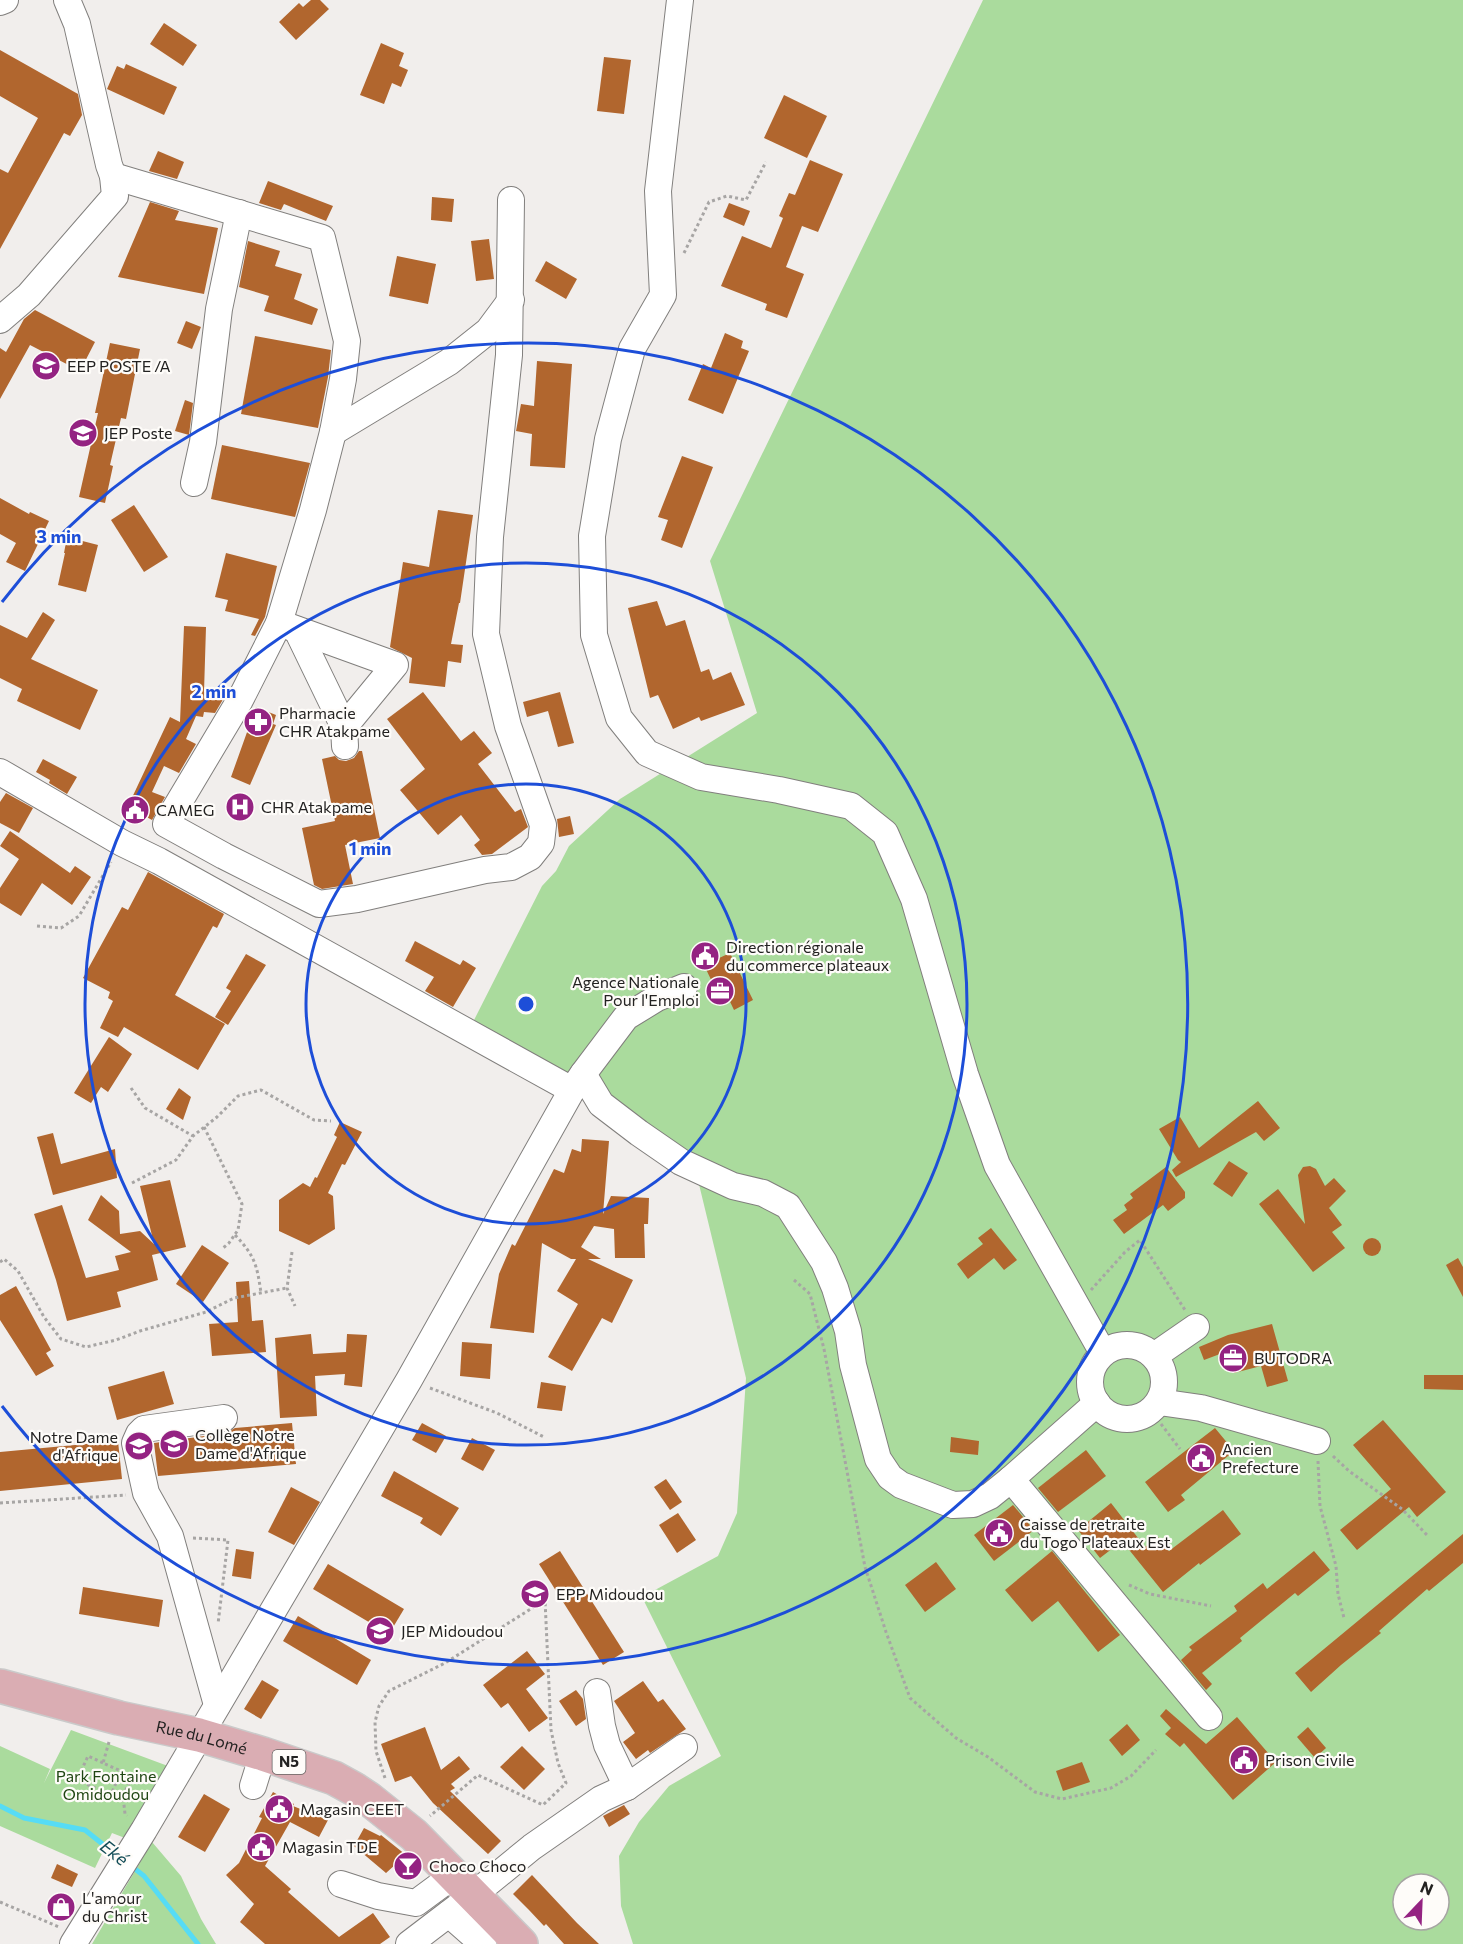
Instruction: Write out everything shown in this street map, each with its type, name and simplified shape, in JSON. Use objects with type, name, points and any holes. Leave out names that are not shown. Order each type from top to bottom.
[{"type":"main road","name":"Rue du Lomé","points":[[0,1686],[119,1718],[199,1735],[311,1769],[354,1789],[385,1811],[422,1820],[458,1895],[521,1944]]},
{"type":"street","points":[[0,2],[4,0]]},
{"type":"street","points":[[0,320],[29,295],[115,196],[113,176],[77,24],[67,0]]},
{"type":"street","points":[[680,0],[658,191],[663,295],[632,349],[608,439],[592,536],[594,635],[619,718],[647,753],[701,777],[779,790],[851,806],[885,833],[914,899],[965,1074],[997,1165],[1103,1353]]},
{"type":"street","points":[[113,176],[322,238],[347,341],[343,379],[333,432],[313,510],[288,627],[240,700],[166,824],[319,904],[357,899],[485,870],[510,867],[530,857],[541,843],[543,825],[508,726],[486,634],[490,537],[509,355],[511,200]]},
{"type":"street","points":[[194,483],[203,442],[219,309],[239,213]]},
{"type":"street","points":[[333,432],[448,362],[488,331],[511,300]]},
{"type":"street","points":[[288,627],[395,665],[344,737],[288,627]]},
{"type":"street","points":[[0,772],[122,843],[577,1082],[601,1104],[681,1162],[733,1186],[763,1193],[788,1206],[824,1262],[835,1288],[848,1331],[853,1365],[878,1459],[890,1477],[901,1485],[953,1505],[973,1504],[984,1499],[1011,1479],[1097,1403]]},
{"type":"street","points":[[76,1940],[140,1836],[409,1380],[577,1082],[626,1017],[657,998],[684,987]]},
{"type":"street","points":[[1154,1356],[1196,1327]]},
{"type":"street","points":[[1120,1346],[1132,1346],[1144,1349],[1154,1356],[1161,1366],[1164,1378],[1164,1391],[1155,1407],[1142,1416],[1122,1419],[1104,1410],[1097,1403],[1092,1394],[1091,1374],[1103,1353],[1120,1346]]},
{"type":"street","points":[[1155,1407],[1201,1408],[1317,1441]]},
{"type":"street","points":[[217,1705],[170,1536],[146,1494],[135,1443],[138,1434],[144,1429],[224,1418]]},
{"type":"street","points":[[1011,1479],[1209,1717]]},
{"type":"street","points":[[597,1692],[594,1726],[607,1745],[627,1787]]},
{"type":"street","points":[[409,1944],[458,1895],[602,1799],[627,1787],[684,1747]]},
{"type":"street","points":[[253,1786],[263,1754]]},
{"type":"street","points":[[340,1884],[378,1896],[416,1903],[458,1895]]},
{"type":"street","points":[[458,1895],[483,1944]]},
{"type":"path","points":[[683,254],[709,202],[727,196],[746,200],[766,162]]},
{"type":"path","points":[[37,926],[61,928],[79,916],[122,843]]},
{"type":"path","points":[[131,1088],[145,1108],[193,1136]]},
{"type":"path","points":[[132,1183],[176,1160],[193,1136],[238,1096],[261,1090],[314,1120],[331,1121]]},
{"type":"path","points":[[204,1127],[242,1204],[238,1230],[223,1248]]},
{"type":"path","points":[[235,1235],[257,1265],[261,1293]]},
{"type":"path","points":[[1077,1308],[1100,1278],[1140,1240],[1196,1327]]},
{"type":"path","points":[[292,1252],[287,1288],[295,1306]]},
{"type":"path","points":[[0,1262],[4,1259],[18,1271],[44,1317],[61,1339],[86,1347],[206,1312],[234,1298],[287,1288]]},
{"type":"path","points":[[794,1280],[810,1294],[824,1349],[865,1567],[885,1632],[910,1698],[956,1738],[988,1757],[1035,1792],[1062,1799],[1111,1788],[1131,1776],[1156,1750]]},
{"type":"path","points":[[409,1380],[497,1413],[544,1437]]},
{"type":"path","points":[[1155,1407],[1180,1449]]},
{"type":"path","points":[[1317,1441],[1349,1471],[1402,1509],[1427,1535]]},
{"type":"path","points":[[1317,1441],[1320,1506],[1336,1566],[1338,1594],[1344,1618]]},
{"type":"path","points":[[0,1503],[146,1494]]},
{"type":"path","points":[[170,1536],[228,1540],[217,1633]]},
{"type":"path","points":[[1129,1585],[1150,1594],[1211,1606]]},
{"type":"path","points":[[392,1784],[383,1776],[376,1751],[375,1722],[379,1706],[389,1691],[445,1663],[546,1600],[551,1730],[558,1763],[566,1783],[543,1805],[478,1775],[422,1820]]},
{"type":"path","points":[[103,1763],[107,1748]]},
{"type":"path","points":[[120,1773],[111,1794],[77,1780],[87,1756],[121,1771],[120,1773],[131,1779],[123,1796],[125,1814],[140,1836]]},
{"type":"path","points":[[0,1902],[76,1940]]},
{"type":"green space","points":[[983,0],[1463,0],[1463,1944],[633,1944],[621,1906],[619,1856],[639,1822],[669,1786],[721,1756],[642,1597],[718,1556],[737,1513],[746,1378],[696,1172],[648,1126],[471,1026],[542,886],[556,871],[569,846],[620,799],[757,713],[710,561]]},
{"type":"green space","name":"Park Fontaine Omidoudou","points":[[71,1730],[168,1766],[125,1838],[112,1833],[95,1868],[0,1826],[0,1746],[50,1769],[44,1783]]},
{"type":"green space","points":[[152,1842],[181,1876],[201,1919],[216,1944],[92,1944]]},
{"type":"building","points":[[311,0],[320,0],[329,9],[296,40],[279,22],[299,3],[303,7]]},
{"type":"building","points":[[164,23],[197,45],[183,66],[150,44]]},
{"type":"building","points":[[381,43],[404,53],[399,66],[408,70],[401,87],[392,83],[384,104],[360,95]]},
{"type":"building","points":[[0,50],[78,94],[82,115],[70,136],[64,133],[0,249],[0,169],[8,173],[38,118],[0,96]]},
{"type":"building","points":[[604,57],[631,60],[624,114],[597,111]]},
{"type":"building","points":[[126,64],[177,87],[164,115],[107,89],[117,66],[124,69]]},
{"type":"building","points":[[784,95],[827,116],[807,158],[764,138]]},
{"type":"building","points":[[158,151],[184,162],[177,179],[149,171]]},
{"type":"building","points":[[810,160],[843,174],[818,232],[802,226],[786,267],[804,274],[787,318],[765,310],[767,304],[721,286],[742,236],[771,248],[783,218],[779,216],[789,193],[795,195]]},
{"type":"building","points":[[268,181],[333,206],[326,221],[284,204],[281,210],[259,203]]},
{"type":"building","points":[[432,197],[454,199],[452,222],[431,220]]},
{"type":"building","points":[[150,202],[179,211],[175,220],[218,228],[204,294],[118,277]]},
{"type":"building","points":[[729,203],[750,211],[744,226],[723,217]]},
{"type":"building","points":[[489,239],[494,279],[476,281],[471,241]]},
{"type":"building","points":[[248,241],[280,251],[275,266],[302,274],[294,299],[318,309],[312,325],[264,311],[269,296],[239,287]]},
{"type":"building","points":[[397,256],[436,264],[428,304],[389,296]]},
{"type":"building","points":[[546,261],[577,279],[566,299],[535,281]]},
{"type":"building","points":[[35,310],[95,342],[80,371],[30,345],[0,399],[0,348],[6,352],[24,319]]},
{"type":"building","points":[[186,321],[201,327],[192,349],[177,343]]},
{"type":"building","points":[[725,333],[743,341],[741,348],[749,351],[723,414],[688,400],[703,364],[711,368]]},
{"type":"building","points":[[255,336],[331,350],[318,428],[241,414]]},
{"type":"building","points":[[110,343],[140,349],[126,419],[121,418],[110,465],[113,466],[105,503],[79,497],[98,413],[95,413]]},
{"type":"building","points":[[537,361],[572,364],[565,468],[530,466],[532,434],[516,431],[521,404],[534,406]]},
{"type":"building","points":[[185,400],[193,403],[189,435],[175,431]]},
{"type":"building","points":[[222,445],[310,463],[295,517],[211,499]]},
{"type":"building","points":[[682,456],[713,467],[682,548],[661,540],[668,520],[658,517]]},
{"type":"building","points":[[0,498],[29,514],[30,512],[49,521],[25,571],[6,562],[16,543],[0,534]]},
{"type":"building","points":[[134,505],[168,557],[144,572],[111,520]]},
{"type":"building","points":[[438,510],[473,515],[460,603],[451,644],[463,645],[461,663],[448,661],[445,687],[409,683],[412,658],[390,647],[403,562],[429,567]]},
{"type":"building","points":[[67,537],[98,545],[86,592],[58,585]]},
{"type":"building","points":[[226,553],[277,566],[265,617],[255,636],[251,635],[259,619],[225,611],[228,600],[215,597]]},
{"type":"building","points":[[657,601],[666,626],[685,620],[701,672],[709,669],[713,680],[731,672],[745,705],[701,721],[699,717],[673,729],[658,695],[650,698],[628,608]]},
{"type":"building","points":[[43,612],[55,620],[31,659],[98,690],[80,730],[17,701],[22,689],[0,678],[0,625],[27,638]]},
{"type":"building","points":[[184,626],[206,627],[204,692],[225,692],[225,696],[215,713],[204,712],[203,717],[196,716],[186,739],[196,744],[179,773],[164,766],[152,792],[165,797],[152,820],[130,808],[132,805],[129,804],[170,717],[180,722]]},
{"type":"building","points":[[423,692],[461,741],[474,731],[492,753],[478,764],[515,812],[521,809],[528,827],[492,854],[482,855],[474,845],[480,840],[461,815],[438,835],[400,790],[425,769],[387,719]]},
{"type":"building","points":[[560,692],[574,743],[558,747],[548,711],[527,717],[523,702]]},
{"type":"building","points":[[256,707],[276,715],[273,724],[276,725],[250,785],[231,777]]},
{"type":"building","points":[[359,751],[362,751],[380,838],[345,845],[353,884],[322,889],[314,885],[302,828],[335,821],[322,759],[335,756],[339,760],[346,761],[354,758]]},
{"type":"building","points":[[43,759],[77,777],[67,794],[36,772]]},
{"type":"building","points":[[6,793],[33,808],[19,833],[0,823],[0,802]]},
{"type":"building","points":[[570,816],[574,834],[559,837],[557,819]]},
{"type":"building","points":[[10,831],[70,873],[75,866],[91,877],[72,905],[42,883],[21,916],[0,903],[0,888],[19,859],[0,846]]},
{"type":"building","points":[[148,872],[224,914],[217,928],[213,926],[175,995],[225,1024],[198,1070],[124,1027],[118,1037],[100,1028],[113,1001],[108,998],[110,992],[83,978],[122,907],[128,910]]},
{"type":"building","points":[[415,941],[460,965],[463,960],[476,968],[453,1007],[425,991],[434,977],[405,961]]},
{"type":"building","points":[[730,953],[753,1000],[734,1010],[722,985],[715,988],[704,965]]},
{"type":"building","points":[[246,954],[266,965],[228,1025],[215,1017],[231,991],[226,988]]},
{"type":"building","points":[[109,1037],[132,1054],[108,1092],[101,1087],[91,1103],[74,1093]]},
{"type":"building","points":[[179,1088],[191,1097],[183,1120],[166,1109]]},
{"type":"building","points":[[1258,1101],[1280,1128],[1264,1141],[1256,1132],[1176,1177],[1172,1170],[1181,1162],[1159,1129],[1180,1117],[1199,1148]]},
{"type":"building","points":[[340,1122],[362,1132],[345,1165],[342,1164],[328,1193],[333,1196],[335,1229],[309,1245],[279,1231],[279,1200],[303,1183],[310,1187],[315,1177],[317,1178],[337,1137],[334,1135]]},
{"type":"building","points":[[53,1133],[61,1164],[115,1149],[117,1178],[53,1195],[37,1137]]},
{"type":"building","points":[[582,1139],[609,1141],[603,1214],[611,1196],[649,1198],[648,1224],[644,1224],[645,1258],[615,1258],[614,1229],[594,1226],[581,1247],[601,1259],[588,1259],[633,1280],[612,1323],[602,1318],[572,1371],[548,1357],[578,1304],[557,1291],[576,1259],[571,1259],[542,1243],[534,1333],[490,1328],[499,1274],[512,1244],[515,1246],[554,1169],[564,1173],[572,1149],[581,1152]]},
{"type":"building","points":[[1229,1161],[1248,1173],[1232,1197],[1213,1184]]},
{"type":"building","points":[[1310,1166],[1316,1169],[1325,1186],[1334,1178],[1346,1191],[1329,1208],[1342,1225],[1332,1232],[1345,1248],[1313,1272],[1259,1204],[1278,1189],[1305,1224],[1298,1175],[1303,1167]]},
{"type":"building","points":[[1166,1167],[1185,1192],[1185,1198],[1168,1211],[1163,1205],[1124,1234],[1113,1220],[1127,1210],[1124,1205],[1133,1198],[1130,1194]]},
{"type":"building","points":[[170,1180],[186,1247],[152,1255],[158,1280],[117,1292],[121,1307],[67,1321],[34,1214],[62,1205],[86,1278],[119,1270],[115,1256],[131,1252],[88,1220],[101,1195],[119,1211],[120,1234],[140,1231],[154,1244],[140,1186]]},
{"type":"building","points":[[991,1228],[1017,1260],[1004,1270],[994,1258],[968,1279],[957,1264],[983,1244],[978,1238]]},
{"type":"building","points":[[1368,1238],[1376,1238],[1381,1243],[1379,1254],[1368,1256],[1363,1251],[1363,1243]]},
{"type":"building","points":[[202,1245],[229,1263],[203,1302],[176,1284]]},
{"type":"building","points":[[1458,1258],[1463,1267],[1463,1297],[1446,1265]]},
{"type":"building","points":[[249,1281],[252,1321],[263,1320],[266,1352],[212,1356],[209,1324],[238,1322],[236,1282]]},
{"type":"building","points":[[16,1286],[51,1350],[46,1353],[54,1366],[36,1376],[0,1320],[0,1295]]},
{"type":"building","points":[[1272,1324],[1288,1381],[1267,1387],[1261,1366],[1234,1373],[1228,1351],[1204,1360],[1199,1347],[1228,1335]]},
{"type":"building","points":[[311,1334],[313,1354],[346,1352],[347,1334],[367,1335],[362,1387],[344,1385],[345,1374],[315,1376],[317,1416],[280,1418],[275,1338]]},
{"type":"building","points":[[462,1342],[492,1344],[490,1379],[460,1376]]},
{"type":"building","points":[[164,1371],[174,1404],[117,1420],[108,1387]]},
{"type":"building","points":[[1424,1375],[1463,1375],[1463,1390],[1424,1389]]},
{"type":"building","points":[[541,1382],[566,1386],[562,1411],[537,1408]]},
{"type":"building","points":[[1383,1420],[1446,1492],[1417,1517],[1409,1507],[1357,1550],[1340,1530],[1391,1489],[1353,1445]]},
{"type":"building","points":[[292,1423],[296,1464],[158,1476],[154,1443],[226,1433],[235,1428]]},
{"type":"building","points":[[422,1423],[446,1436],[436,1453],[412,1440]]},
{"type":"building","name":"Ancien Prefecture","points":[[1215,1428],[1234,1451],[1181,1495],[1185,1500],[1168,1512],[1145,1482]]},
{"type":"building","points":[[951,1437],[979,1441],[978,1455],[950,1452]]},
{"type":"building","points":[[472,1438],[495,1450],[483,1471],[461,1459]]},
{"type":"building","points":[[118,1441],[122,1479],[0,1491],[0,1452]]},
{"type":"building","points":[[1086,1450],[1106,1476],[1058,1512],[1038,1488]]},
{"type":"building","points":[[394,1471],[459,1508],[441,1536],[420,1523],[423,1518],[381,1496]]},
{"type":"building","points":[[666,1479],[682,1502],[670,1510],[654,1487]]},
{"type":"building","points":[[291,1487],[320,1502],[294,1545],[268,1532]]},
{"type":"building","points":[[1111,1503],[1145,1547],[1158,1537],[1169,1551],[1223,1510],[1241,1534],[1163,1592],[1122,1541],[1100,1558],[1078,1530]]},
{"type":"building","points":[[1013,1505],[1034,1530],[994,1561],[974,1535]]},
{"type":"building","points":[[678,1513],[696,1540],[677,1553],[659,1525]]},
{"type":"building","points":[[1463,1534],[1463,1563],[1429,1591],[1427,1589],[1379,1631],[1381,1633],[1311,1692],[1295,1673]]},
{"type":"building","points":[[236,1549],[254,1552],[251,1579],[232,1576]]},
{"type":"building","points":[[560,1551],[624,1652],[603,1665],[539,1564]]},
{"type":"building","points":[[1052,1551],[1120,1635],[1098,1652],[1058,1601],[1032,1622],[1005,1590]]},
{"type":"building","points":[[1314,1551],[1330,1570],[1298,1596],[1295,1593],[1240,1638],[1242,1641],[1202,1673],[1212,1684],[1206,1690],[1181,1660],[1192,1650],[1189,1647],[1237,1611],[1234,1606],[1263,1583],[1267,1589]]},
{"type":"building","points":[[936,1562],[956,1589],[925,1612],[905,1585]]},
{"type":"building","points":[[328,1564],[404,1609],[389,1634],[313,1589]]},
{"type":"building","points":[[83,1587],[163,1600],[159,1627],[79,1614]]},
{"type":"building","points":[[298,1616],[371,1660],[357,1685],[283,1641]]},
{"type":"building","points":[[527,1651],[545,1674],[526,1689],[548,1718],[529,1732],[508,1703],[501,1708],[483,1685]]},
{"type":"building","points":[[262,1680],[279,1690],[261,1719],[244,1709]]},
{"type":"building","points":[[643,1681],[658,1702],[663,1699],[686,1729],[650,1753],[648,1750],[636,1759],[623,1742],[635,1733],[614,1701]]},
{"type":"building","points":[[576,1690],[583,1699],[586,1719],[576,1726],[559,1701]]},
{"type":"building","points":[[1166,1709],[1206,1744],[1237,1717],[1276,1762],[1233,1800],[1184,1743],[1180,1747],[1165,1734],[1171,1728],[1160,1716]]},
{"type":"building","points":[[1127,1724],[1140,1740],[1122,1756],[1109,1740]]},
{"type":"building","points":[[425,1727],[441,1770],[459,1756],[470,1769],[451,1784],[455,1788],[450,1791],[501,1841],[488,1854],[433,1803],[411,1776],[395,1782],[381,1744]]},
{"type":"building","points":[[1308,1727],[1326,1748],[1315,1758],[1297,1737]]},
{"type":"building","points":[[522,1746],[545,1769],[524,1790],[500,1767]]},
{"type":"building","points":[[1082,1762],[1090,1782],[1063,1791],[1056,1771]]},
{"type":"building","points":[[273,1792],[294,1804],[293,1806],[328,1820],[319,1837],[290,1822],[265,1866],[291,1889],[288,1892],[339,1937],[373,1913],[390,1937],[380,1944],[265,1944],[240,1922],[254,1904],[226,1875],[239,1863],[262,1818],[259,1817]]},
{"type":"building","points":[[204,1794],[230,1809],[205,1852],[178,1837]]},
{"type":"building","points":[[624,1805],[630,1814],[609,1827],[603,1816]]},
{"type":"building","points":[[364,1828],[381,1835],[406,1855],[386,1873],[354,1846]]},
{"type":"building","points":[[57,1864],[78,1874],[72,1887],[51,1878]]},
{"type":"building","points":[[532,1875],[599,1944],[564,1944],[546,1924],[544,1926],[513,1894]]},
{"type":"waterway","name":"Eké","points":[[0,1806],[24,1818],[85,1830],[120,1858]]},
{"type":"waterway","name":"Eké","points":[[130,1865],[144,1876],[198,1944]]},
{"type":"place","name":"EEP POSTE /A","points":[[46,366]]},
{"type":"place","name":"JEP Poste","points":[[83,433]]},
{"type":"place","name":"Pharmacie CHR Atakpame","points":[[258,722]]},
{"type":"place","name":"CHR Atakpame","points":[[240,807]]},
{"type":"place","name":"CAMEG","points":[[135,810]]},
{"type":"place","name":"Direction régionale du commerce plateaux","points":[[705,956]]},
{"type":"place","name":"Agence Nationale Pour l'Emploi","points":[[720,991]]},
{"type":"place","name":"BUTODRA","points":[[1233,1358]]},
{"type":"place","name":"Collège Notre Dame d'Afrique","points":[[174,1444]]},
{"type":"place","name":"Notre Dame d'Afrique","points":[[139,1446]]},
{"type":"place","name":"Ancien Prefecture","points":[[1201,1458]]},
{"type":"place","name":"Caisse de retraite du Togo Plateaux Est","points":[[999,1533]]},
{"type":"place","name":"EPP Midoudou","points":[[535,1594]]},
{"type":"place","name":"JEP Midoudou","points":[[380,1631]]},
{"type":"place","name":"Prison Civile","points":[[1244,1760]]},
{"type":"place","name":"Magasin CEET","points":[[279,1809]]},
{"type":"place","name":"Magasin TDE","points":[[261,1847]]},
{"type":"place","name":"Choco Choco","points":[[408,1866]]},
{"type":"place","name":"L'amour du Christ","points":[[61,1907]]}]
